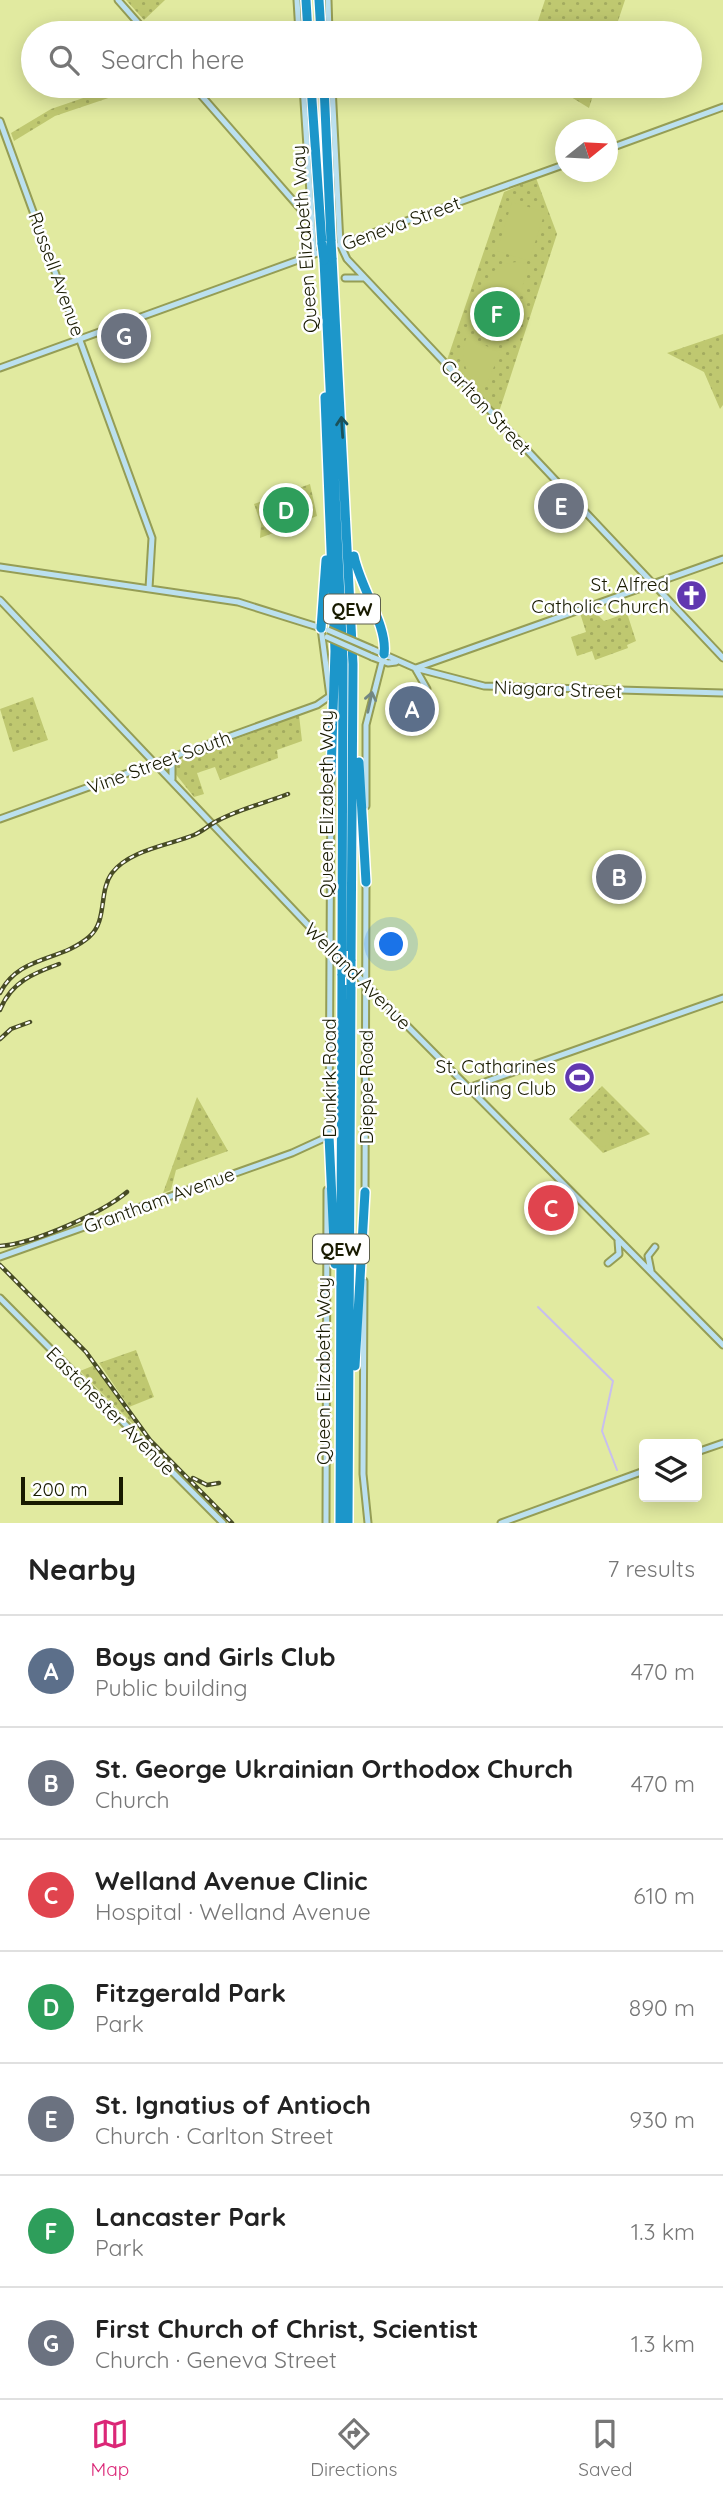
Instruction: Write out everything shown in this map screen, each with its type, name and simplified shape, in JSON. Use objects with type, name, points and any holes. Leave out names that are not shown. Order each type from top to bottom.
[{"type":"highway","points":[[306,0],[307,21]]},
{"type":"highway","points":[[318,0],[320,21]]},
{"type":"highway","name":"Queen Elizabeth Way","points":[[313,98],[331,243]]},
{"type":"highway","name":"Queen Elizabeth Way","points":[[325,98],[331,243],[328,259],[329,360],[343,660],[340,1523]]},
{"type":"highway","name":"Queen Elizabeth Way","points":[[328,259],[345,464],[354,689],[348,1523]]},
{"type":"highway","points":[[329,360],[325,422],[335,651],[331,774]]},
{"type":"highway","points":[[345,464],[358,577],[384,637],[383,657]]},
{"type":"highway","points":[[324,632],[329,520]]},
{"type":"highway","points":[[354,689],[366,882]]},
{"type":"highway","points":[[329,1136],[340,1304]]},
{"type":"highway","points":[[349,1441],[365,1192]]},
{"type":"street","points":[[118,0],[136,21]]},
{"type":"street","points":[[297,0],[298,21]]},
{"type":"street","points":[[328,0],[329,21]]},
{"type":"street","points":[[203,98],[311,221]]},
{"type":"street","points":[[304,98],[314,254]]},
{"type":"street","points":[[331,243],[332,98]]},
{"type":"street","points":[[618,145],[723,107]]},
{"type":"street","name":"Russell Avenue","points":[[0,121],[152,538],[149,589]]},
{"type":"street","name":"Geneva Street","points":[[0,368],[314,254],[331,243],[555,167]]},
{"type":"street","name":"Carlton Street","points":[[331,243],[723,658]]},
{"type":"street","points":[[345,278],[364,278]]},
{"type":"street","points":[[427,689],[415,668],[723,559]]},
{"type":"street","name":"Niagara Street","points":[[0,567],[238,603],[306,624],[372,657],[383,657]]},
{"type":"street","name":"Welland Avenue","points":[[0,600],[330,948],[723,1345]]},
{"type":"street","name":"Niagara Street","points":[[324,632],[372,649],[396,662],[484,686],[723,693]]},
{"type":"street","name":"Dunkirk Road","points":[[324,632],[330,696],[331,774],[329,1136]]},
{"type":"street","name":"Dieppe Road","points":[[368,1523],[363,1482],[367,986],[365,735],[383,657]]},
{"type":"street","points":[[430,672],[440,659]]},
{"type":"street","name":"Vine Street South","points":[[0,819],[317,705],[330,696]]},
{"type":"street","points":[[317,705],[330,711]]},
{"type":"street","points":[[172,779],[172,765],[178,755]]},
{"type":"street","points":[[317,934],[324,934],[330,929]]},
{"type":"street","points":[[366,1002],[374,997],[380,999]]},
{"type":"street","points":[[468,1088],[723,998]]},
{"type":"street","name":"Grantham Avenue","points":[[0,1257],[318,1143],[329,1136]]},
{"type":"street","points":[[318,1143],[329,1149]]},
{"type":"street","name":"Dunkirk Road","points":[[326,1523],[329,1149]]},
{"type":"street","points":[[608,1263],[619,1254],[618,1241]]},
{"type":"street","points":[[652,1274],[648,1256],[655,1247]]},
{"type":"street","name":"Eastchester Avenue","points":[[0,1298],[223,1523]]},
{"type":"street","points":[[702,1450],[723,1443]]},
{"type":"street","points":[[501,1523],[639,1473]]},
{"type":"green space","points":[[126,0],[165,0],[144,20]]},
{"type":"green space","points":[[545,0],[625,0],[618,21],[538,21]]},
{"type":"green space","points":[[83,98],[108,98],[55,116],[14,141],[11,133],[51,109]]},
{"type":"green space","points":[[573,98],[592,98],[589,108]]},
{"type":"green space","points":[[536,178],[557,234],[498,415],[447,360],[504,192]]},
{"type":"green space","points":[[512,202],[545,212],[529,261],[497,251]]},
{"type":"green space","points":[[517,262],[528,265],[518,304],[482,292],[499,267]]},
{"type":"green space","points":[[723,334],[723,405],[720,409],[704,372],[667,353]]},
{"type":"green space","points":[[467,336],[500,353],[483,392],[472,379],[463,360]]},
{"type":"green space","points":[[310,484],[317,516],[260,538],[261,524],[254,504]]},
{"type":"green space","points":[[283,495],[290,513],[277,524],[266,505]]},
{"type":"green space","points":[[592,609],[604,621],[627,613],[636,641],[627,645],[628,648],[595,660],[592,651],[577,656],[571,637],[586,632],[580,613]]},
{"type":"green space","points":[[33,697],[48,740],[13,752],[0,709]]},
{"type":"green space","points":[[299,715],[302,741],[277,750],[278,758],[220,780],[215,767],[197,773],[204,794],[194,797],[174,772],[176,762]]},
{"type":"green space","points":[[602,1086],[650,1134],[603,1153],[569,1119]]},
{"type":"green space","points":[[197,1097],[228,1151],[176,1170],[171,1190],[163,1193]]},
{"type":"green space","points":[[602,1131],[610,1139],[602,1147],[594,1139]]},
{"type":"green space","points":[[136,1350],[154,1397],[129,1407],[99,1363]]},
{"type":"green space","points":[[95,1365],[135,1423],[133,1424],[80,1371]]},
{"type":"waterway","points":[[538,1307],[613,1381],[602,1431],[617,1470]]},
{"type":"railway","points":[[0,993],[8,981],[29,965],[66,951],[89,937],[99,923],[108,881],[119,865],[150,849],[194,835],[234,813],[288,794]]},
{"type":"railway","points":[[0,1010],[10,992],[24,980],[59,964]]},
{"type":"railway","points":[[0,1039],[11,1029],[30,1022]]},
{"type":"railway","points":[[0,1246],[48,1234],[101,1209],[127,1192]]},
{"type":"railway","points":[[0,1265],[86,1352],[150,1440],[232,1523]]},
{"type":"railway","points":[[193,1478],[207,1485],[219,1483]]},
{"type":"place","name":"Lancaster Park","points":[[497,314]]},
{"type":"place","name":"First Church of Christ, Scientist","points":[[124,336]]},
{"type":"place","name":"St. Ignatius of Antioch","points":[[561,506]]},
{"type":"place","name":"Fitzgerald Park","points":[[286,510]]},
{"type":"place","name":"St. Alfred Catholic Church","points":[[692,595]]},
{"type":"place","name":"Boys and Girls Club","points":[[412,709]]},
{"type":"place","name":"St. George Ukrainian Orthodox Church","points":[[619,877]]},
{"type":"place","name":"St. Catharines Curling Club","points":[[579,1077]]},
{"type":"place","name":"Welland Avenue Clinic","points":[[551,1208]]}]
